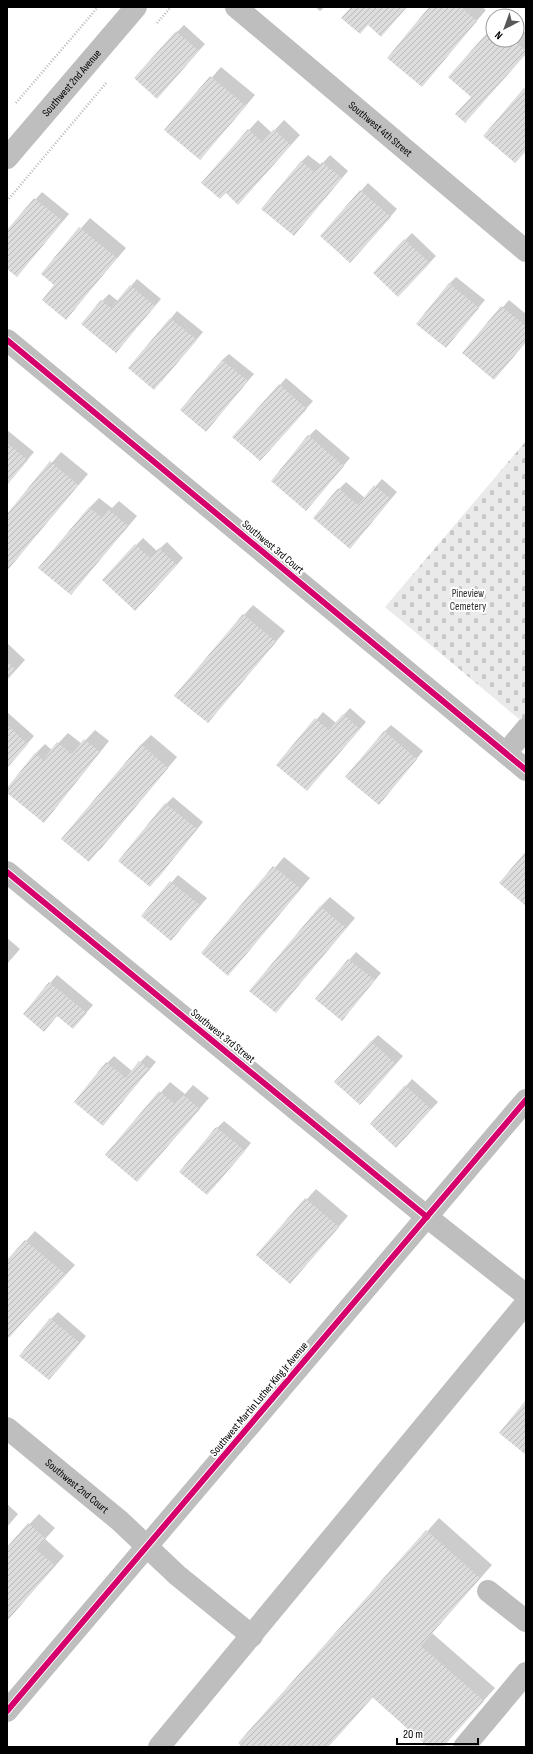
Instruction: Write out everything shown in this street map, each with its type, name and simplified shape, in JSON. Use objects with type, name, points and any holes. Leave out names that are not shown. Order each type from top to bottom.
[{"type":"street","name":"Southwest 2nd Avenue","points":[[7,158],[136,7]]},
{"type":"street","name":"Southwest 4th Street","points":[[236,7],[526,251]]},
{"type":"street","name":"Southwest 3rd Court","points":[[7,340],[526,770]]},
{"type":"street","points":[[506,753],[526,729]]},
{"type":"street","name":"Southwest 3rd Street","points":[[7,872],[427,1217],[526,1295]]},
{"type":"street","name":"Southwest Martin Luther King Jr Avenue","points":[[7,1712],[526,1100]]},
{"type":"street","points":[[159,1747],[526,1303]]},
{"type":"street","name":"Southwest 2nd Court","points":[[7,1428],[120,1521],[177,1575],[252,1636]]},
{"type":"street","points":[[488,1591],[526,1621]]},
{"type":"street","points":[[464,1747],[526,1673]]},
{"type":"path","points":[[16,103],[98,7]]},
{"type":"path","points":[[156,25],[171,7]]},
{"type":"path","points":[[7,201],[109,80]]},
{"type":"green space","name":"Pineview Cemetery","points":[[526,441],[526,725],[385,607]]},
{"type":"building","points":[[351,7],[407,7],[381,37],[368,25],[360,34],[341,18]]},
{"type":"building","points":[[429,7],[461,7],[477,21],[422,87],[387,58]]},
{"type":"building","points":[[176,31],[199,51],[157,99],[134,78]]},
{"type":"building","points":[[485,35],[485,48],[522,48],[526,51],[526,54],[465,123],[455,114],[471,97],[448,77]]},
{"type":"building","points":[[210,76],[246,106],[200,160],[164,130]]},
{"type":"building","points":[[524,88],[526,90],[526,151],[515,163],[483,136]]},
{"type":"building","points":[[248,129],[262,142],[274,129],[291,145],[238,205],[226,193],[220,199],[201,183]]},
{"type":"building","points":[[301,161],[314,172],[322,162],[342,178],[294,236],[261,209]]},
{"type":"building","points":[[360,190],[391,217],[350,263],[320,236]]},
{"type":"building","points":[[34,198],[63,221],[17,277],[7,269],[7,230]]},
{"type":"building","points":[[79,227],[117,258],[66,320],[42,300],[54,285],[41,274]]},
{"type":"building","points":[[404,239],[430,263],[398,297],[373,273]]},
{"type":"building","points":[[449,283],[479,308],[446,348],[416,324]]},
{"type":"building","points":[[130,285],[155,306],[116,353],[81,324],[101,300],[111,308]]},
{"type":"building","points":[[501,306],[526,326],[526,342],[494,380],[462,353]]},
{"type":"building","points":[[170,318],[197,340],[154,390],[128,368]]},
{"type":"building","points":[[222,360],[248,381],[206,432],[180,410]]},
{"type":"building","points":[[279,384],[307,409],[260,461],[232,437]]},
{"type":"building","points":[[308,435],[344,466],[306,511],[271,481]]},
{"type":"building","points":[[7,443],[28,460],[7,485]]},
{"type":"building","points":[[50,461],[78,485],[7,571],[7,514]]},
{"type":"building","points":[[374,485],[391,499],[350,549],[313,518],[338,488],[358,505]]},
{"type":"building","points":[[89,507],[102,518],[109,510],[128,526],[71,595],[38,568]]},
{"type":"building","points":[[135,544],[150,558],[159,548],[177,565],[135,611],[102,580]]},
{"type":"building","points":[[243,614],[276,642],[208,723],[174,696]]},
{"type":"building","points":[[7,662],[16,670],[7,680]]},
{"type":"building","points":[[343,714],[360,729],[307,791],[276,765],[315,718],[329,730]]},
{"type":"building","points":[[7,725],[28,744],[7,768]]},
{"type":"building","points":[[384,731],[417,759],[379,805],[345,777]]},
{"type":"building","points":[[84,739],[100,752],[44,823],[7,793],[7,788],[35,753],[43,760],[57,742],[72,754]]},
{"type":"building","points":[[141,744],[168,768],[89,862],[61,839]]},
{"type":"building","points":[[165,803],[197,829],[150,887],[118,861]]},
{"type":"building","points":[[526,851],[526,906],[499,883]]},
{"type":"building","points":[[273,866],[301,889],[228,976],[201,953]]},
{"type":"building","points":[[170,881],[200,905],[171,941],[141,916]]},
{"type":"building","points":[[320,906],[346,928],[276,1013],[249,991]]},
{"type":"building","points":[[348,959],[375,980],[342,1021],[315,999]]},
{"type":"building","points":[[49,982],[87,1013],[73,1029],[57,1016],[44,1032],[23,1014]]},
{"type":"building","points":[[371,1041],[396,1064],[360,1105],[334,1082]]},
{"type":"building","points":[[139,1061],[149,1069],[103,1126],[74,1102],[106,1062],[126,1078]]},
{"type":"building","points":[[405,1085],[431,1109],[396,1148],[370,1124]]},
{"type":"building","points":[[159,1091],[175,1104],[183,1095],[200,1109],[137,1182],[105,1155]]},
{"type":"building","points":[[216,1127],[245,1151],[207,1195],[179,1172]]},
{"type":"building","points":[[305,1198],[339,1227],[290,1284],[256,1255]]},
{"type":"building","points":[[25,1240],[66,1275],[49,1294],[48,1292],[9,1338],[7,1336],[7,1260]]},
{"type":"building","points":[[50,1318],[80,1343],[49,1380],[19,1356]]},
{"type":"building","points":[[526,1400],[526,1455],[499,1433]]},
{"type":"building","points":[[28,1523],[46,1539],[36,1549],[55,1566],[8,1620],[7,1547]]},
{"type":"building","points":[[426,1530],[480,1578],[421,1646],[484,1701],[443,1747],[428,1747],[372,1697],[328,1747],[242,1747],[238,1743]]},
{"type":"cycle path","points":[[7,340],[526,770]]},
{"type":"cycle path","points":[[7,872],[427,1217]]},
{"type":"cycle path","points":[[7,1711],[526,1100]]}]
